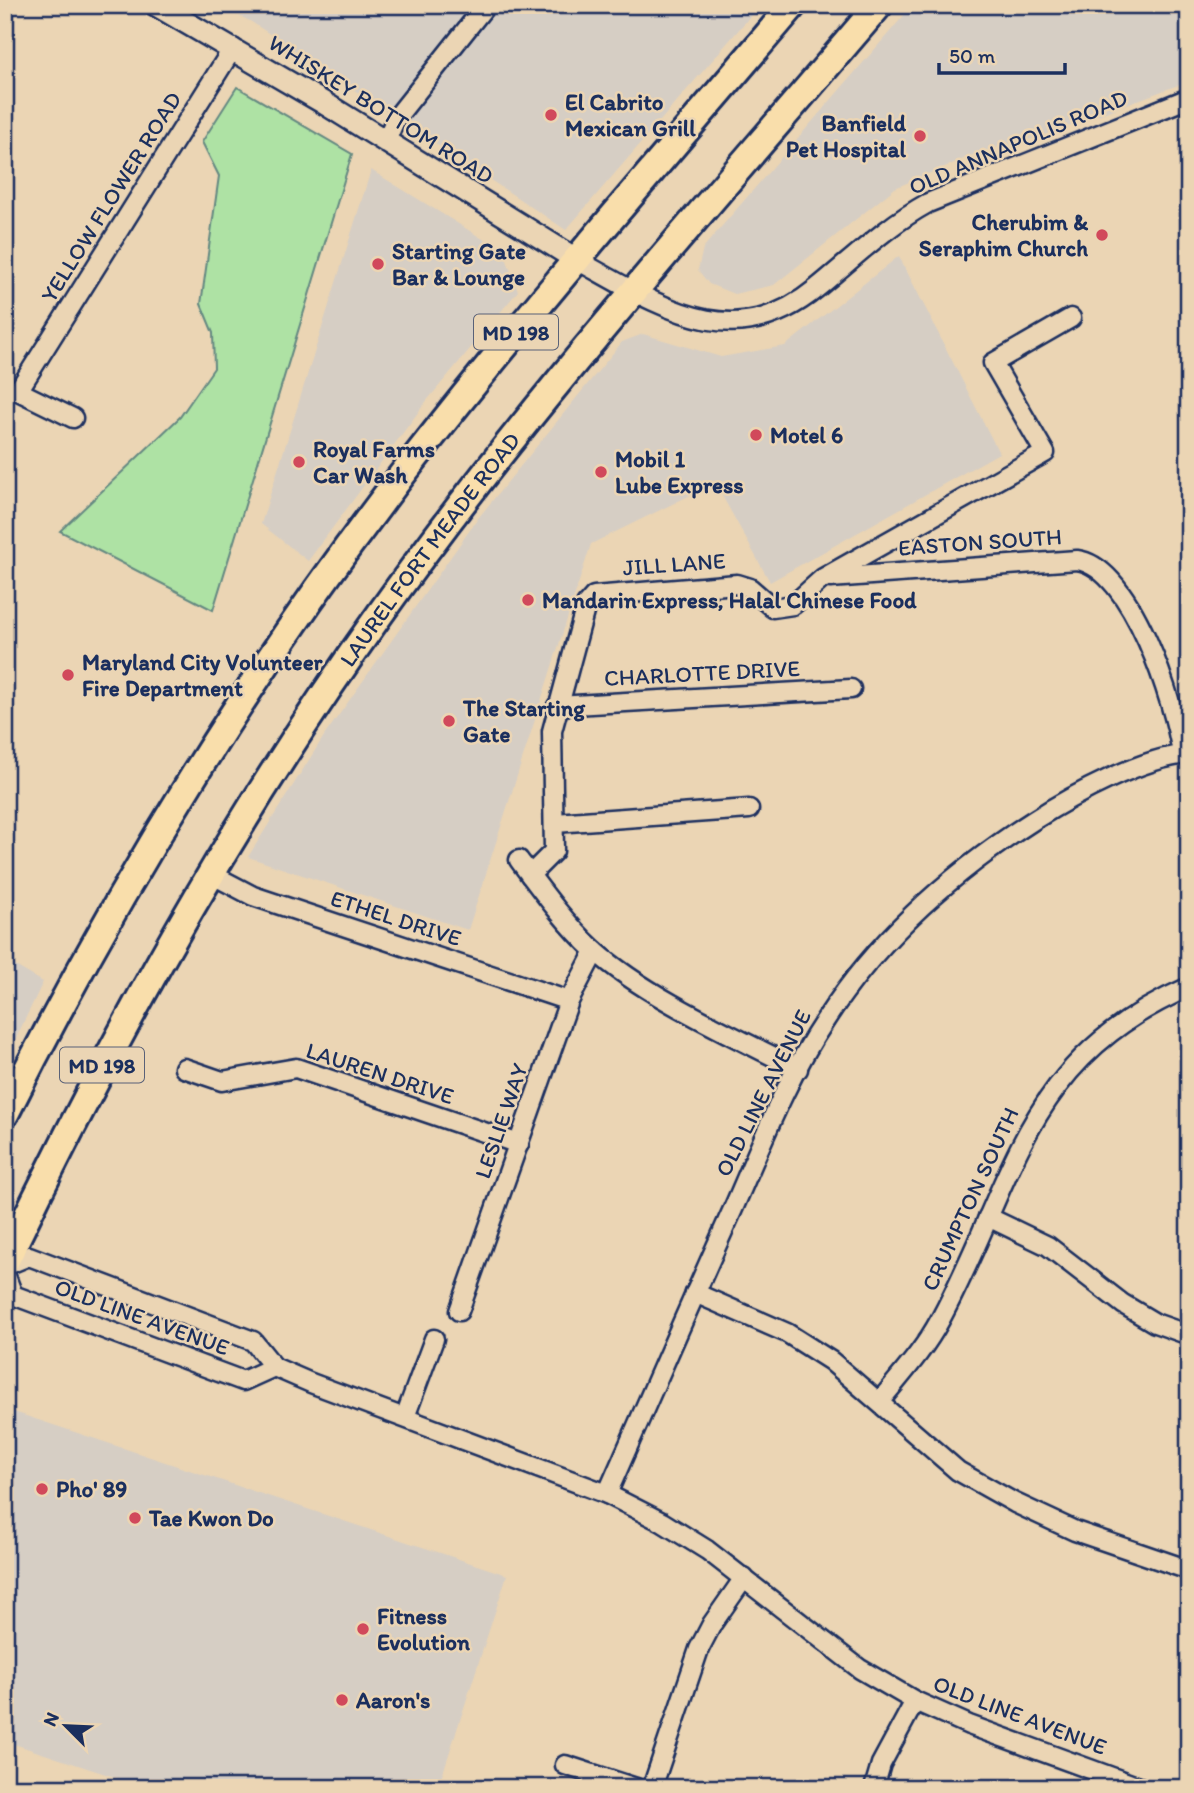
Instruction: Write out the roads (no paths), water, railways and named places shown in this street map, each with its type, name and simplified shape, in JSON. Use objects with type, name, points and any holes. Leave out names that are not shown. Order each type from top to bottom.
[{"type":"main road","name":"MD 198","points":[[5,1114],[105,928],[235,714],[326,580],[414,459],[499,351],[793,5]]},
{"type":"main road","name":"LAUREL FORT MEADE ROAD","points":[[5,1264],[75,1116],[149,979],[291,744],[379,615],[550,390],[879,5]]},
{"type":"street","name":"WHISKEY BOTTOM ROAD","points":[[156,5],[233,48],[577,260]]},
{"type":"street","points":[[386,141],[396,118],[486,5]]},
{"type":"street","name":"YELLOW FLOWER ROAD","points":[[72,418],[18,391],[233,48]]},
{"type":"street","name":"OLD ANNAPOLIS ROAD","points":[[577,260],[634,292],[698,318],[730,324],[752,323],[784,311],[815,290],[899,219],[928,203],[1189,98]]},
{"type":"street","name":"JILL LANE","points":[[530,875],[554,851],[552,731],[586,606],[594,596],[737,584],[750,588],[773,608],[793,605],[823,578],[1045,453],[993,363],[1071,317]]},
{"type":"street","name":"EASTON SOUTH","points":[[823,578],[1077,560],[1090,562],[1104,570],[1156,657],[1186,754]]},
{"type":"street","name":"CHARLOTTE DRIVE","points":[[557,706],[851,689]]},
{"type":"street","name":"OLD LINE AVENUE","points":[[607,1494],[695,1293],[798,1069],[825,1020],[859,974],[900,927],[940,889],[995,845],[1051,809],[1100,783],[1186,754]]},
{"type":"street","points":[[555,823],[749,809]]},
{"type":"street","points":[[519,860],[595,951],[688,1012],[798,1069]]},
{"type":"street","name":"ETHEL DRIVE","points":[[211,874],[253,896],[569,1001]]},
{"type":"street","name":"LESLIE WAY","points":[[459,1311],[569,1001],[595,951]]},
{"type":"street","name":"CRUMPTON SOUTH","points":[[880,1401],[919,1353],[940,1321],[1020,1142],[1044,1101],[1105,1034],[1147,1006],[1189,987]]},
{"type":"street","name":"LAUREN DRIVE","points":[[184,1068],[222,1081],[296,1068],[519,1144]]},
{"type":"street","points":[[988,1217],[1048,1246],[1133,1310],[1189,1335]]},
{"type":"street","name":"OLD LINE AVENUE","points":[[5,1264],[29,1256],[253,1341],[274,1367],[607,1494],[662,1522],[707,1550],[860,1669],[915,1701],[969,1725],[1142,1788]]},
{"type":"street","name":"OLD LINE AVENUE","points":[[5,1274],[13,1295],[243,1381],[274,1367]]},
{"type":"street","points":[[695,1293],[787,1333],[831,1361],[958,1471],[1015,1503],[1075,1531],[1189,1570]]},
{"type":"street","points":[[405,1417],[434,1339]]},
{"type":"street","points":[[652,1788],[699,1649],[712,1624],[744,1578]]},
{"type":"street","points":[[874,1788],[881,1764],[915,1701]]},
{"type":"street","points":[[565,1765],[636,1788]]},
{"type":"place","name":"El Cabrito Mexican Grill","points":[[551,115]]},
{"type":"place","name":"Banfield Pet Hospital","points":[[920,136]]},
{"type":"place","name":"Cherubim & Seraphim Church","points":[[1102,235]]},
{"type":"place","name":"Starting Gate Bar & Lounge","points":[[378,264]]},
{"type":"place","name":"Motel 6","points":[[756,435]]},
{"type":"place","name":"Royal Farms Car Wash","points":[[299,462]]},
{"type":"place","name":"Mobil 1 Lube Express","points":[[601,472]]},
{"type":"place","name":"Mandarin Express, Halal Chinese Food","points":[[528,600]]},
{"type":"place","name":"Maryland City Volunteer Fire Department","points":[[68,675]]},
{"type":"place","name":"The Starting Gate","points":[[449,721]]},
{"type":"place","name":"Pho' 89","points":[[42,1489]]},
{"type":"place","name":"Tae Kwon Do","points":[[135,1518]]},
{"type":"place","name":"Fitness Evolution","points":[[363,1629]]},
{"type":"place","name":"Aaron's","points":[[342,1700]]}]
